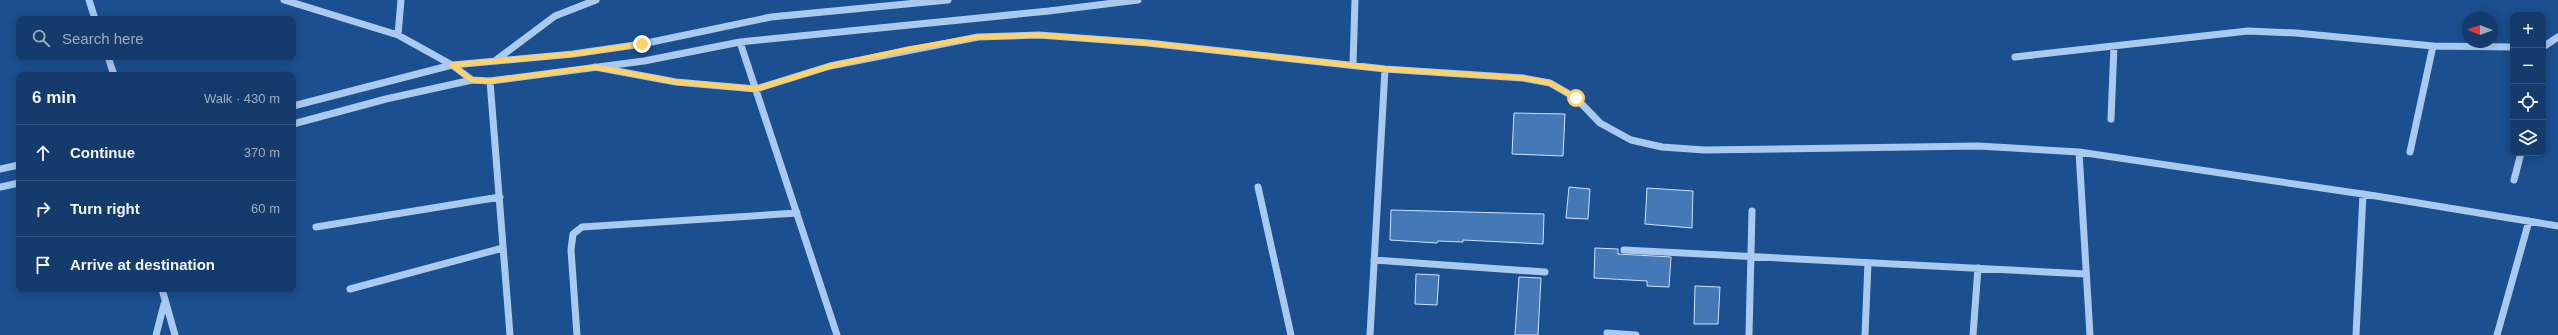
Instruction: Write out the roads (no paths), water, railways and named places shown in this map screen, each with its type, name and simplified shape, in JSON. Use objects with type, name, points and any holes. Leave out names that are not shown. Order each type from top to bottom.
[{"type":"street","points":[[89,0],[94,16]]},
{"type":"street","points":[[284,0],[398,35],[452,65],[472,80]]},
{"type":"street","points":[[398,35],[401,0]]},
{"type":"street","points":[[494,61],[555,16],[596,0]]},
{"type":"street","points":[[296,105],[452,65],[573,54],[642,44],[771,17],[948,0]]},
{"type":"street","points":[[296,123],[386,99],[472,80],[490,81],[644,61],[740,42],[1048,11],[1138,0]]},
{"type":"street","points":[[1353,65],[1355,0]]},
{"type":"street","points":[[2014,57],[2248,31],[2296,33],[2433,46],[2510,47]]},
{"type":"street","points":[[595,67],[676,82],[756,89],[830,66],[978,37],[1038,35],[1148,43],[1385,69],[1523,78],[1550,83],[1576,98],[1600,123],[1631,140],[1662,147],[1704,150],[1978,146],[2079,152],[2363,194],[2558,226]]},
{"type":"street","points":[[2546,48],[2558,37]]},
{"type":"street","points":[[740,42],[837,335]]},
{"type":"street","points":[[2111,119],[2114,46]]},
{"type":"street","points":[[2410,152],[2433,46]]},
{"type":"street","points":[[109,60],[113,72]]},
{"type":"street","points":[[1370,335],[1385,69]]},
{"type":"street","points":[[490,81],[510,335]]},
{"type":"street","points":[[2079,152],[2090,335]]},
{"type":"street","points":[[2514,180],[2520,156]]},
{"type":"street","points":[[0,169],[16,166]]},
{"type":"street","points":[[0,187],[16,184]]},
{"type":"street","points":[[1258,187],[1292,335]]},
{"type":"street","points":[[2356,335],[2363,194]]},
{"type":"street","points":[[316,227],[500,197]]},
{"type":"street","points":[[1749,335],[1752,211]]},
{"type":"street","points":[[577,335],[571,250],[573,234],[582,227],[797,214]]},
{"type":"street","points":[[2496,335],[2529,221]]},
{"type":"street","points":[[350,289],[503,248]]},
{"type":"street","points":[[1624,250],[2086,274]]},
{"type":"street","points":[[1374,260],[1545,272]]},
{"type":"street","points":[[1865,335],[1868,263]]},
{"type":"street","points":[[1973,335],[1978,268]]},
{"type":"street","points":[[162,292],[164,304],[175,335]]},
{"type":"street","points":[[156,335],[164,304]]},
{"type":"street","points":[[1607,333],[1636,335]]}]
